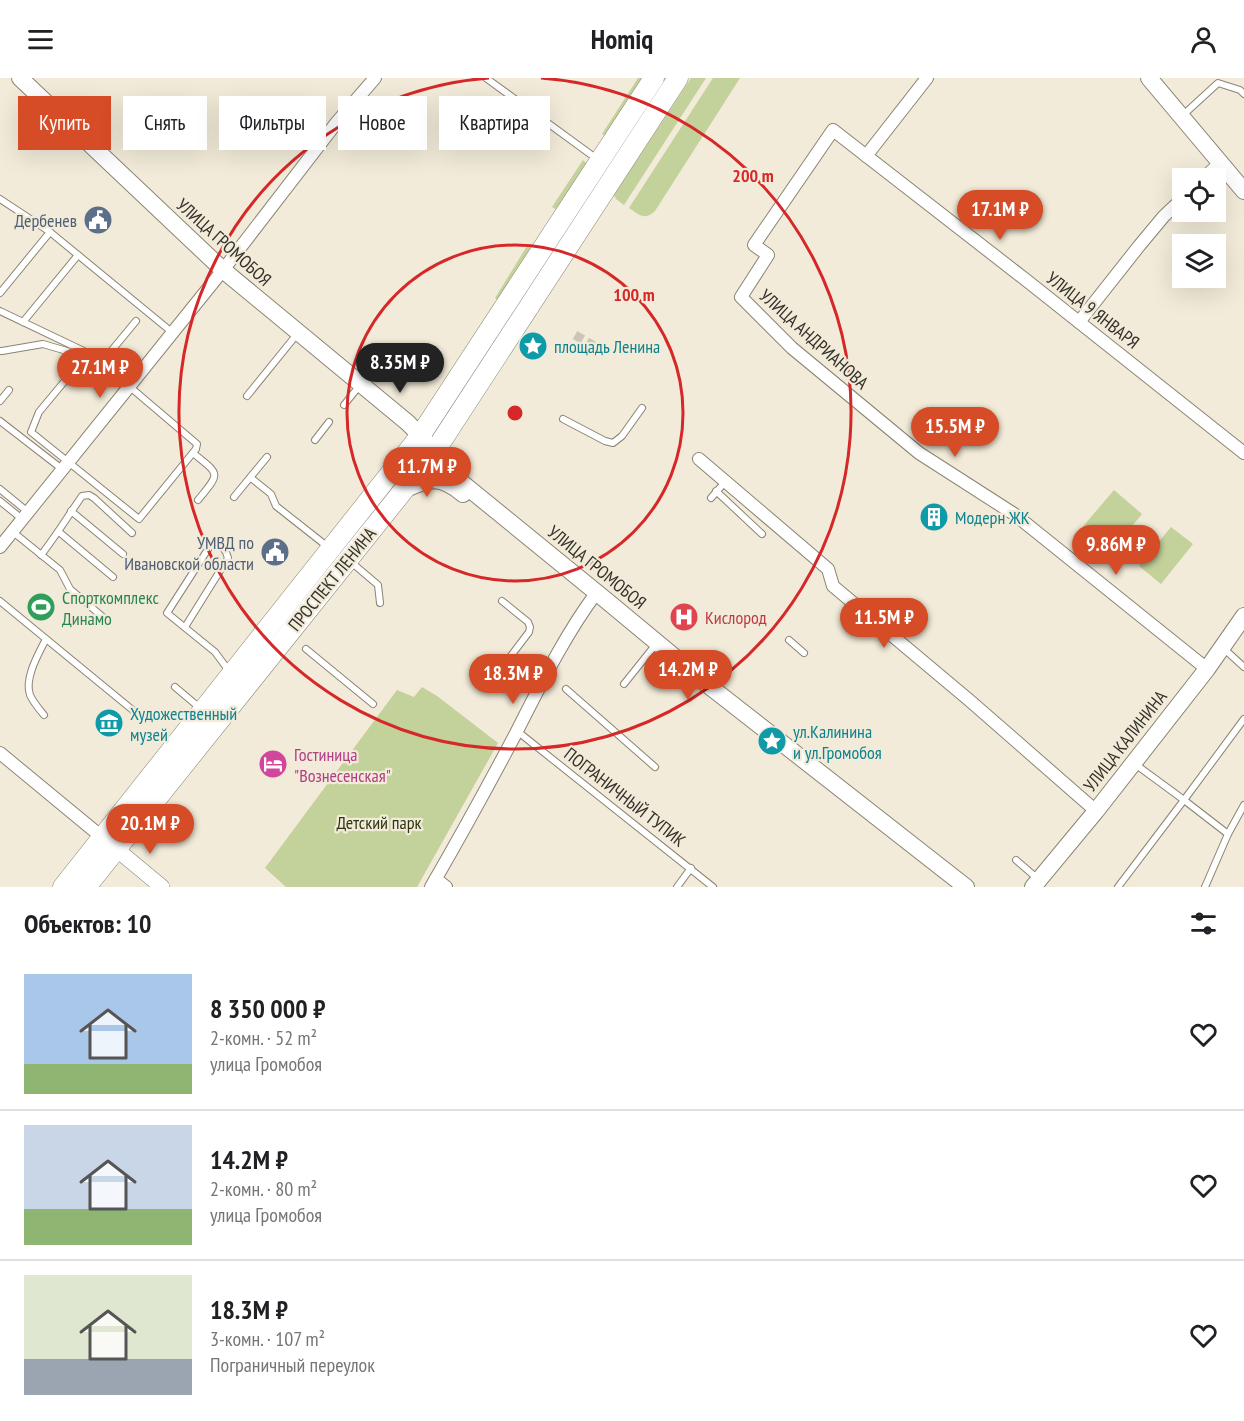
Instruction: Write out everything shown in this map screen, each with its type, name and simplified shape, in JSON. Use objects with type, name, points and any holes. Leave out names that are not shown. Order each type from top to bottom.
[{"type":"highway","name":"ПРОСПЕКТ ЛЕНИНА","points":[[63,887],[110,844],[339,554],[420,436],[654,78]]},
{"type":"highway","name":"ПРОСПЕКТ ЛЕНИНА","points":[[86,887],[110,844],[203,710],[231,674],[339,554],[402,490],[435,451],[678,78]]},
{"type":"main road","name":"УЛИЦА ГРОМОБОЯ","points":[[20,78],[223,270],[408,423],[435,451],[456,478],[594,596],[652,649],[808,777],[948,887]]},
{"type":"main road","points":[[1149,78],[1244,190]]},
{"type":"main road","name":"УЛИЦА ГРОМОБОЯ","points":[[435,451],[451,484],[966,887]]},
{"type":"main road","points":[[402,490],[423,481],[433,480],[451,484]]},
{"type":"main road","name":"УЛИЦА КАЛИНИНА","points":[[1036,883],[1096,811],[1207,669],[1244,616]]},
{"type":"street","points":[[0,547],[223,270],[337,122],[375,78]]},
{"type":"street","points":[[866,156],[927,78]]},
{"type":"street","name":"УЛИЦА 9 ЯНВАРЯ","points":[[741,297],[768,255],[754,245],[833,130],[1244,453]]},
{"type":"street","points":[[1215,168],[1220,163]]},
{"type":"street","points":[[1079,322],[1172,208]]},
{"type":"street","name":"УЛИЦА АНДРИАНОВА","points":[[741,297],[792,348],[919,453],[1014,514],[1207,669]]},
{"type":"street","points":[[699,459],[828,569],[833,586],[1096,811]]},
{"type":"street","points":[[446,887],[433,883],[545,676],[582,612],[594,596]]},
{"type":"street","points":[[0,753],[161,887]]},
{"type":"lane","points":[[486,78],[600,161]]},
{"type":"lane","points":[[1182,117],[1218,80],[1244,94]]},
{"type":"lane","points":[[0,199],[50,232],[173,333]]},
{"type":"lane","points":[[0,293],[50,232]]},
{"type":"lane","points":[[23,322],[78,255]]},
{"type":"lane","points":[[0,310],[88,353],[134,382]]},
{"type":"lane","points":[[0,421],[139,519],[193,453],[197,444],[134,382],[112,350],[136,321]]},
{"type":"lane","points":[[248,396],[298,333]]},
{"type":"lane","points":[[0,351],[43,344],[77,354],[88,353]]},
{"type":"lane","points":[[66,466],[31,432],[39,412],[88,353]]},
{"type":"lane","points":[[344,405],[361,384]]},
{"type":"lane","points":[[0,402],[9,390]]},
{"type":"lane","points":[[563,419],[613,443],[622,436],[642,408]]},
{"type":"lane","points":[[315,440],[329,422]]},
{"type":"lane","points":[[193,453],[214,470],[215,476],[198,500]]},
{"type":"lane","points":[[234,497],[267,458]]},
{"type":"lane","points":[[250,478],[271,494],[276,506],[378,585],[380,603]]},
{"type":"lane","points":[[711,498],[725,482]]},
{"type":"lane","points":[[0,489],[25,516]]},
{"type":"lane","points":[[716,491],[762,534]]},
{"type":"lane","points":[[41,555],[82,496],[89,495],[132,532]]},
{"type":"lane","points":[[0,501],[25,516]]},
{"type":"lane","points":[[740,513],[750,503]]},
{"type":"lane","points":[[71,512],[123,554]]},
{"type":"lane","points":[[12,532],[60,570],[70,589],[104,618]]},
{"type":"lane","points":[[59,532],[113,578]]},
{"type":"lane","points":[[185,627],[228,558],[222,546],[216,544],[210,546],[167,613],[214,652],[231,674]]},
{"type":"lane","points":[[0,600],[135,712]]},
{"type":"lane","points":[[502,601],[528,622],[530,627],[529,632],[507,661]]},
{"type":"lane","points":[[44,715],[30,696],[28,687],[32,670],[46,639]]},
{"type":"lane","points":[[789,640],[804,653]]},
{"type":"lane","points":[[1222,647],[1244,667]]},
{"type":"lane","points":[[306,649],[373,704]]},
{"type":"lane","points":[[624,684],[652,649]]},
{"type":"lane","points":[[175,687],[203,710]]},
{"type":"lane","points":[[566,689],[655,767]]},
{"type":"lane","points":[[1118,887],[1244,718]]},
{"type":"lane","name":"ПОГРАНИЧНЫЙ ТУПИК","points":[[517,730],[713,887]]},
{"type":"lane","points":[[1133,762],[1228,834]]},
{"type":"lane","points":[[1205,887],[1228,834],[1244,805]]},
{"type":"lane","points":[[1016,860],[1036,883]]},
{"type":"lane","points":[[677,887],[691,868]]},
{"type":"green space","points":[[638,78],[645,78],[610,140],[602,134]]},
{"type":"green space","points":[[691,78],[706,78],[624,205],[614,195]]},
{"type":"green space","points":[[713,78],[740,78],[655,211],[648,216],[639,215],[629,208]]},
{"type":"green space","points":[[583,160],[587,164],[557,210],[552,207]]},
{"type":"green space","points":[[527,246],[533,249],[499,301],[495,298]]},
{"type":"green space","points":[[1114,490],[1142,514],[1109,554],[1080,530]]},
{"type":"green space","points":[[1171,527],[1193,544],[1161,584],[1139,566]]},
{"type":"green space","name":"Детский парк","points":[[422,687],[498,743],[417,887],[286,887],[265,868],[397,690],[414,697]]},
{"type":"tunnel","points":[[575,335],[601,350]]},
{"type":"place","name":"Дербенев","points":[[98,220]]},
{"type":"place","name":"площадь Ленина","points":[[533,346]]},
{"type":"place","name":"Модерн ЖК","points":[[934,517]]},
{"type":"place","name":"УМВД по Ивановской области","points":[[275,552]]},
{"type":"place","name":"Спорткомплекс Динамо","points":[[41,607]]},
{"type":"place","name":"Кислород","points":[[684,617]]},
{"type":"place","name":"Художественный музей","points":[[109,723]]},
{"type":"place","name":"ул.Калинина и ул.Громобоя","points":[[772,741]]},
{"type":"place","name":"Гостиница \"Вознесенская\"","points":[[273,764]]}]
